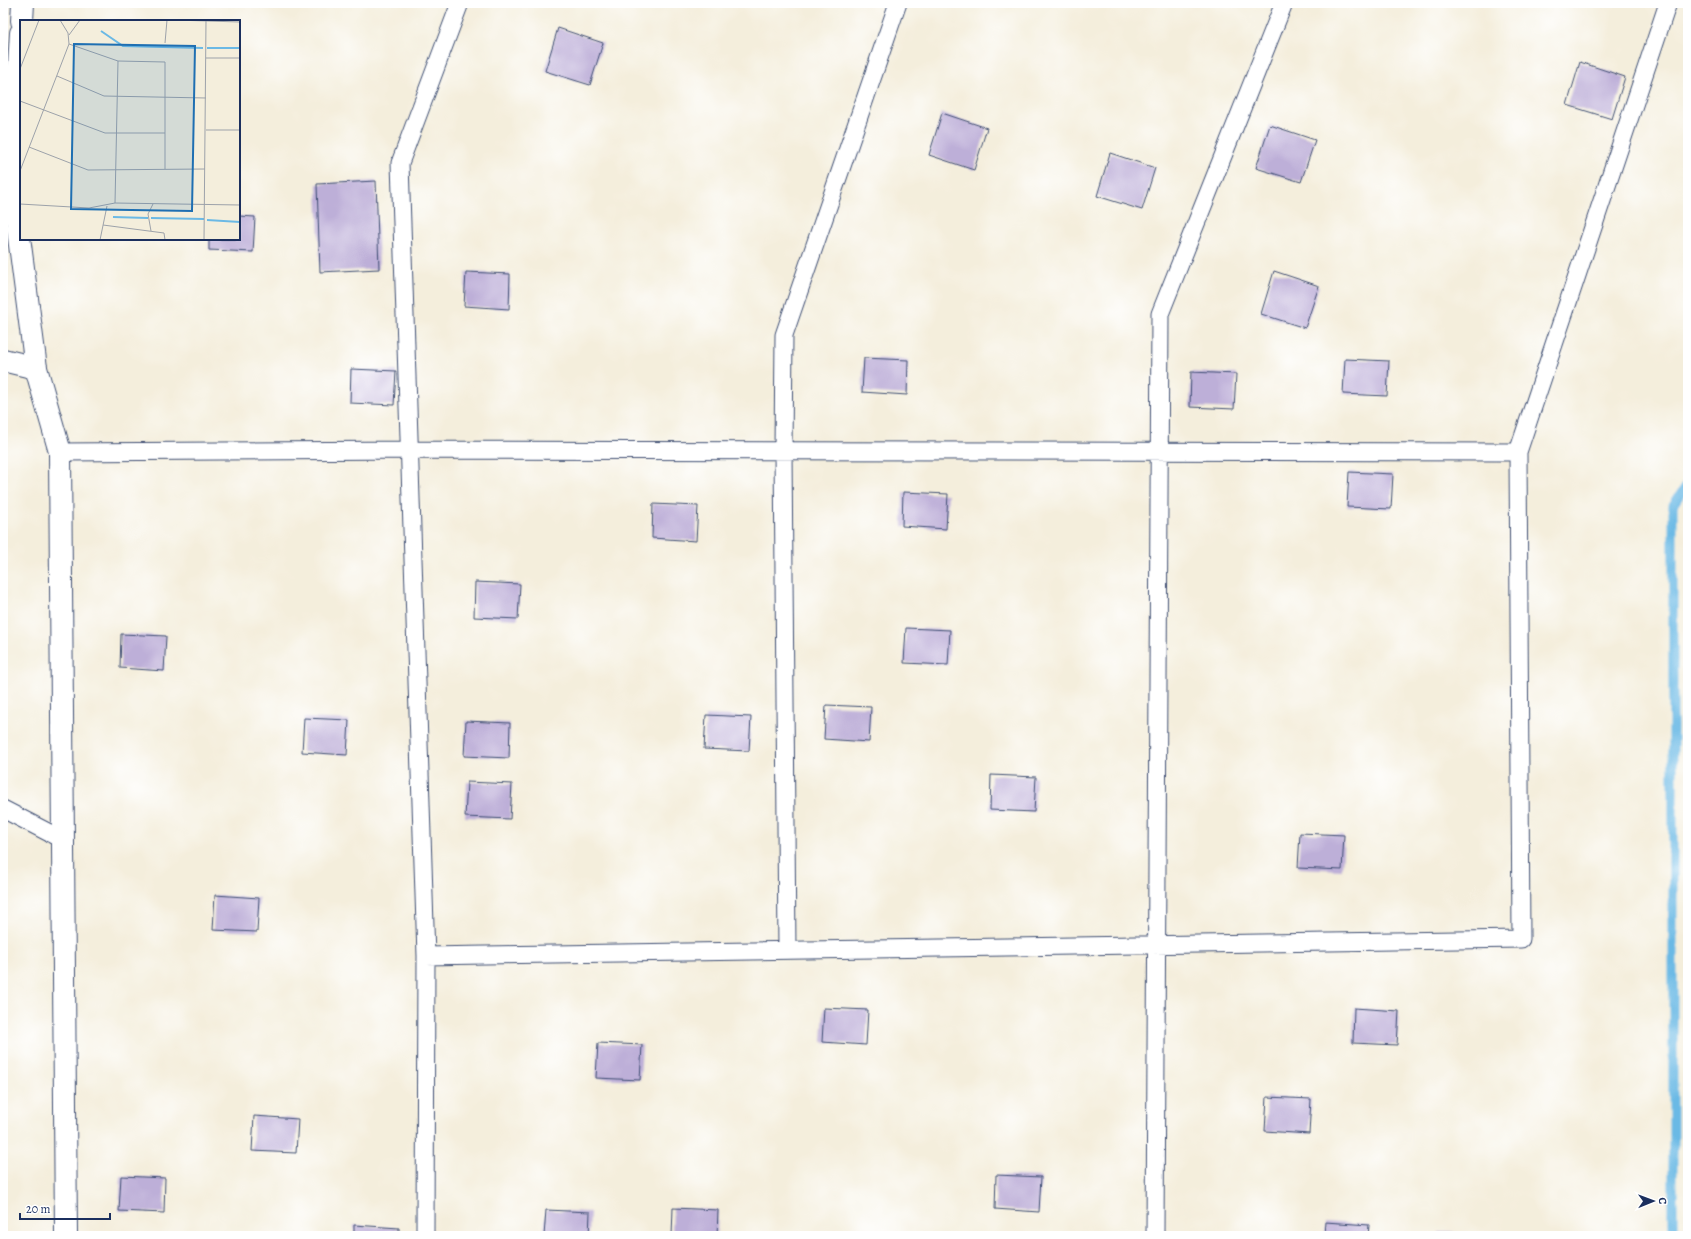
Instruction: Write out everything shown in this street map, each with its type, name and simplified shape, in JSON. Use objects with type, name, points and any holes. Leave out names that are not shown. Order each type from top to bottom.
[{"type":"street","points":[[22,20],[23,3]]},
{"type":"street","points":[[20,50],[12,183],[36,368],[60,452],[66,1236]]},
{"type":"street","points":[[3,360],[36,368]]},
{"type":"lane","points":[[425,1236],[426,956],[400,162],[460,3]]},
{"type":"lane","points":[[787,950],[783,450],[784,335],[898,3]]},
{"type":"lane","points":[[1155,1236],[1155,945],[1160,314],[1284,3]]},
{"type":"lane","points":[[426,956],[1521,939],[1518,452],[1668,3]]},
{"type":"lane","points":[[60,452],[410,450],[1518,452]]},
{"type":"lane","points":[[3,809],[63,840]]},
{"type":"building","points":[[558,28],[603,43],[590,85],[545,71]]},
{"type":"building","points":[[1580,62],[1625,77],[1612,119],[1567,105]]},
{"type":"building","points":[[942,113],[987,128],[974,170],[929,155]]},
{"type":"building","points":[[1270,125],[1315,140],[1301,182],[1256,168]]},
{"type":"building","points":[[1110,153],[1155,168],[1142,210],[1097,196]]},
{"type":"building","points":[[376,181],[379,269],[320,272],[317,184]]},
{"type":"building","points":[[240,216],[255,217],[253,252],[209,250],[209,240],[240,240]]},
{"type":"building","points":[[1274,271],[1319,286],[1305,328],[1261,314]]},
{"type":"building","points":[[466,272],[510,274],[509,309],[464,306]]},
{"type":"building","points":[[864,358],[908,360],[907,395],[862,392]]},
{"type":"building","points":[[1345,359],[1389,361],[1387,396],[1343,394]]},
{"type":"building","points":[[351,369],[396,371],[394,405],[350,403]]},
{"type":"building","points":[[1191,372],[1236,374],[1234,409],[1190,407]]},
{"type":"building","points":[[1349,472],[1393,474],[1391,509],[1347,507]]},
{"type":"building","points":[[903,492],[948,494],[946,529],[902,526]]},
{"type":"building","points":[[653,504],[698,506],[696,541],[652,538]]},
{"type":"building","points":[[475,582],[520,584],[518,619],[474,617]]},
{"type":"building","points":[[906,628],[950,630],[948,665],[904,663]]},
{"type":"building","points":[[121,634],[166,636],[164,671],[120,668]]},
{"type":"building","points":[[826,705],[871,707],[869,742],[824,739]]},
{"type":"building","points":[[706,715],[751,717],[749,751],[704,749]]},
{"type":"building","points":[[304,718],[349,720],[347,755],[302,752]]},
{"type":"building","points":[[466,721],[510,723],[509,758],[464,756]]},
{"type":"building","points":[[991,775],[1036,777],[1034,812],[990,810]]},
{"type":"building","points":[[467,782],[512,784],[510,819],[465,817]]},
{"type":"building","points":[[1300,833],[1344,835],[1342,870],[1298,868]]},
{"type":"building","points":[[215,895],[259,898],[257,932],[213,930]]},
{"type":"building","points":[[824,1008],[868,1010],[866,1045],[822,1042]]},
{"type":"building","points":[[1354,1008],[1399,1011],[1397,1045],[1353,1043]]},
{"type":"building","points":[[598,1043],[642,1045],[640,1080],[596,1078]]},
{"type":"building","points":[[1267,1097],[1311,1099],[1309,1134],[1265,1131]]},
{"type":"building","points":[[254,1116],[298,1119],[296,1153],[252,1151]]},
{"type":"building","points":[[996,1175],[1041,1177],[1039,1212],[995,1209]]},
{"type":"building","points":[[121,1176],[165,1178],[164,1213],[119,1211]]},
{"type":"building","points":[[673,1208],[718,1210],[717,1236],[672,1236]]},
{"type":"building","points":[[546,1210],[590,1212],[589,1236],[544,1236]]},
{"type":"building","points":[[1325,1222],[1369,1225],[1368,1236],[1324,1236]]},
{"type":"building","points":[[354,1225],[399,1228],[399,1236],[354,1236]]},
{"type":"building","points":[[1439,1232],[1483,1234],[1483,1236],[1439,1236]]},
{"type":"waterway","points":[[1673,1236],[1673,505],[1688,483]]}]
